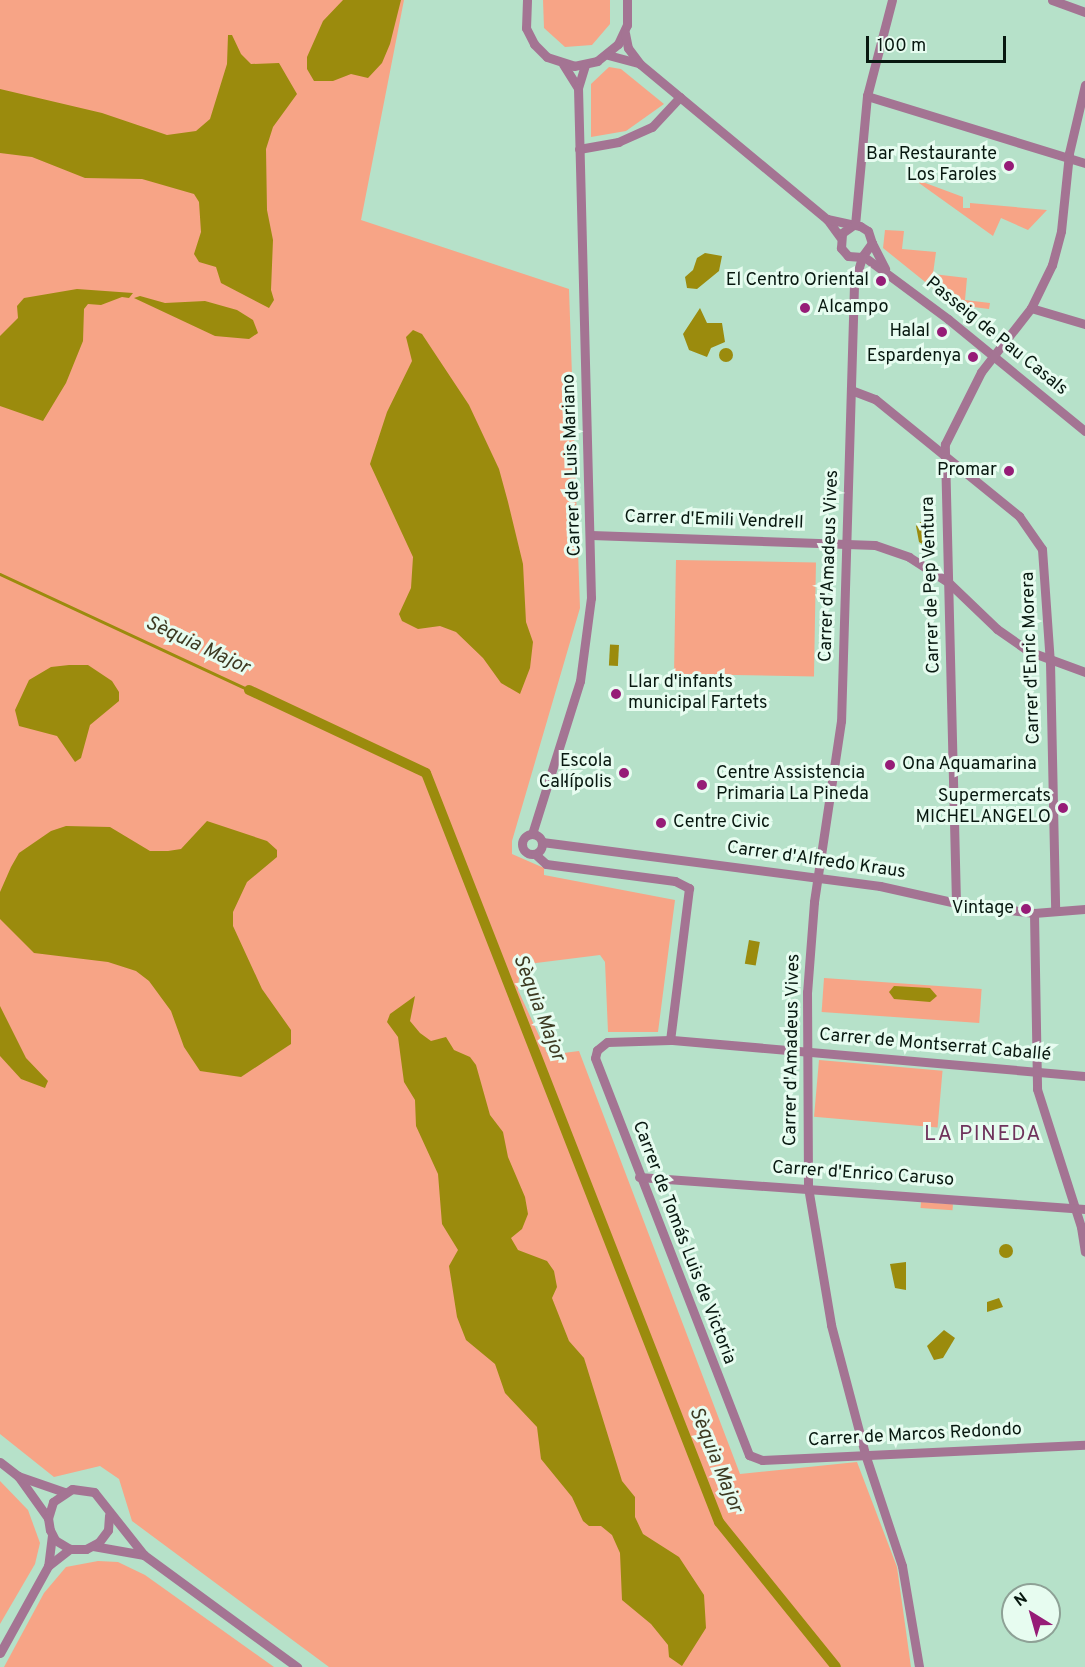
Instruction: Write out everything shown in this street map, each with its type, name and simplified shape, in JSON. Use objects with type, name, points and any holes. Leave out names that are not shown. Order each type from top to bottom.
[{"type":"street","points":[[527,0],[526,28],[534,44],[563,64],[578,88]]},
{"type":"street","points":[[627,0],[625,33],[628,48],[640,64],[831,220],[840,237],[841,248],[848,256],[862,256],[872,243],[857,200]]},
{"type":"street","points":[[840,237],[854,226],[867,96],[892,0]]},
{"type":"street","points":[[1052,0],[1085,12]]},
{"type":"street","points":[[563,64],[585,65],[608,55],[625,33]]},
{"type":"street","points":[[608,55],[640,64]]},
{"type":"street","name":"Carrer de Luis Mariano","points":[[532,834],[580,681],[591,606],[578,88],[585,65]]},
{"type":"street","name":"Carrer de Pep Ventura","points":[[956,903],[945,455],[948,435],[993,355],[1031,308],[1059,243],[1068,158],[1085,85]]},
{"type":"street","points":[[867,96],[1085,163]]},
{"type":"street","points":[[579,149],[618,142],[652,127],[680,97]]},
{"type":"street","points":[[831,220],[855,211]]},
{"type":"street","points":[[831,220],[865,228]]},
{"type":"street","name":"Passeig de Pau Casals","points":[[872,243],[881,267]]},
{"type":"street","name":"Carrer d'Amadeus Vives","points":[[848,256],[855,275]]},
{"type":"street","name":"Passeig de Pau Casals","points":[[862,256],[881,267],[1085,431]]},
{"type":"street","name":"Carrer d'Amadeus Vives","points":[[862,256],[855,275],[841,728],[818,877],[809,956],[806,1050],[808,1187],[831,1324],[865,1454],[902,1566],[919,1667]]},
{"type":"street","points":[[855,275],[881,267]]},
{"type":"street","points":[[1031,308],[1085,324]]},
{"type":"street","name":"Carrer d'Enric Morera","points":[[851,390],[870,395],[945,455],[1023,520],[1039,542],[1046,566],[1055,910]]},
{"type":"street","name":"Carrer d'Emili Vendrell","points":[[591,535],[868,543],[897,552],[948,582],[1006,637],[1050,662],[1085,672]]},
{"type":"street","points":[[535,854],[542,842],[532,834],[526,836],[522,845],[527,853],[535,854],[546,864],[675,881],[687,886],[690,896],[670,1040]]},
{"type":"street","name":"Carrer d'Alfredo Kraus","points":[[542,842],[818,877],[900,889],[956,903],[1034,913],[1085,909]]},
{"type":"street","points":[[1034,913],[1037,1089],[1085,1252]]},
{"type":"street","name":"Carrer de Montserrat Caballé","points":[[602,1043],[670,1040],[1085,1076]]},
{"type":"street","name":"Carrer de Tomás Luis de Victoria","points":[[602,1043],[595,1058],[639,1177],[749,1455]]},
{"type":"street","name":"Carrer d'Enrico Caruso","points":[[639,1177],[1073,1206],[1085,1209]]},
{"type":"street","name":"Carrer de Marcos Redondo","points":[[749,1455],[762,1460],[1085,1445]]},
{"type":"street","points":[[0,1462],[18,1476],[48,1518],[52,1535],[48,1566],[0,1653]]},
{"type":"street","points":[[18,1476],[64,1492]]},
{"type":"street","points":[[48,1518],[53,1502],[64,1492],[80,1488],[94,1492],[104,1501],[109,1515],[144,1555],[297,1667]]},
{"type":"street","points":[[93,1546],[108,1530],[109,1515]]},
{"type":"street","points":[[52,1535],[70,1549]]},
{"type":"street","points":[[48,1566],[70,1549],[93,1546],[144,1555]]},
{"type":"shaded area","points":[[0,0],[404,0],[361,220],[569,289],[580,608],[512,841],[512,854],[544,868],[544,875],[675,900],[658,1032],[608,1032],[605,962],[600,955],[520,965],[518,990],[548,1055],[579,1051],[740,1474],[857,1462],[897,1567],[911,1667],[329,1667],[132,1521],[119,1479],[100,1466],[54,1477],[0,1434]]},
{"type":"shaded area","points":[[343,0],[401,0],[390,44],[382,63],[368,78],[351,74],[333,81],[314,81],[307,69],[307,57],[323,21]]},
{"type":"shaded area","points":[[543,0],[610,0],[610,24],[592,45],[565,47],[544,28]]},
{"type":"shaded area","points":[[228,35],[232,35],[241,54],[251,64],[279,63],[297,94],[273,127],[266,149],[267,210],[273,240],[271,290],[274,300],[269,308],[221,283],[216,267],[199,262],[194,254],[201,232],[199,202],[194,194],[142,179],[85,178],[32,157],[0,153],[0,89],[102,113],[167,135],[196,131],[210,119],[227,64]]},
{"type":"shaded area","points":[[609,67],[621,69],[664,104],[626,131],[591,137],[591,84]]},
{"type":"shaded area","points":[[912,178],[963,197],[963,208],[970,208],[970,203],[1047,210],[1028,230],[1001,218],[993,236]]},
{"type":"shaded area","points":[[885,230],[904,231],[902,249],[936,252],[933,274],[967,278],[965,300],[990,303],[989,309],[973,307],[970,317],[955,306],[883,248]]},
{"type":"shaded area","points":[[705,253],[722,256],[719,271],[697,289],[687,288],[685,277],[693,270],[697,258]]},
{"type":"shaded area","points":[[77,289],[133,293],[129,298],[122,297],[101,305],[88,304],[84,309],[83,341],[66,383],[43,421],[0,406],[0,336],[18,318],[17,306],[24,298]]},
{"type":"shaded area","points":[[140,296],[165,303],[205,301],[237,310],[253,320],[258,333],[249,339],[215,336],[134,298]]},
{"type":"shaded area","points":[[700,308],[707,323],[722,323],[725,342],[711,348],[707,357],[689,350],[683,334]]},
{"type":"shaded area","points":[[413,330],[422,334],[469,405],[499,469],[523,564],[526,622],[533,642],[530,668],[520,694],[501,683],[483,658],[456,632],[440,626],[418,629],[402,621],[399,614],[411,588],[413,557],[370,464],[387,412],[412,361],[406,337]]},
{"type":"shaded area","points":[[726,348],[731,350],[733,355],[731,360],[726,362],[721,360],[719,355],[721,350]]},
{"type":"shaded area","points":[[924,519],[932,523],[932,528],[924,545],[919,542],[916,526]]},
{"type":"shaded area","points":[[676,560],[816,562],[814,676],[674,674]]},
{"type":"shaded area","points":[[610,645],[619,645],[618,666],[609,666]]},
{"type":"shaded area","points":[[88,665],[112,681],[119,692],[119,701],[90,725],[81,758],[75,762],[57,736],[19,726],[15,710],[29,680],[51,667]]},
{"type":"shaded area","points":[[207,821],[267,841],[277,850],[277,857],[247,882],[233,912],[233,926],[262,989],[291,1030],[291,1044],[241,1077],[200,1071],[184,1047],[171,1011],[149,981],[136,971],[108,962],[34,953],[0,919],[0,892],[19,853],[51,831],[66,826],[110,827],[150,851],[168,851],[181,849]]},
{"type":"shaded area","points":[[749,940],[760,942],[756,966],[745,964]]},
{"type":"shaded area","points":[[824,978],[982,989],[979,1023],[822,1012]]},
{"type":"shaded area","points":[[894,986],[930,988],[937,996],[930,1002],[894,999],[889,992]]},
{"type":"shaded area","points":[[415,996],[410,1021],[420,1033],[431,1041],[446,1037],[454,1050],[470,1057],[476,1065],[490,1115],[503,1132],[508,1157],[525,1197],[528,1214],[522,1229],[511,1238],[518,1250],[547,1261],[554,1271],[557,1287],[552,1298],[569,1341],[584,1358],[622,1481],[635,1497],[635,1517],[643,1534],[679,1557],[704,1595],[706,1628],[682,1666],[669,1657],[668,1645],[651,1624],[622,1600],[620,1553],[612,1535],[601,1526],[589,1526],[583,1521],[572,1497],[541,1459],[537,1427],[505,1393],[495,1364],[466,1340],[457,1317],[449,1266],[458,1250],[442,1224],[438,1174],[416,1126],[415,1100],[404,1082],[398,1037],[387,1022],[390,1014]]},
{"type":"shaded area","points":[[0,1006],[26,1058],[48,1081],[45,1088],[21,1079],[0,1056]]},
{"type":"shaded area","points":[[819,1060],[943,1071],[938,1128],[814,1117]]},
{"type":"shaded area","points":[[921,1202],[953,1204],[953,1210],[921,1208]]},
{"type":"shaded area","points":[[1006,1244],[1011,1246],[1013,1251],[1011,1256],[1006,1258],[1001,1256],[999,1251],[1001,1246]]},
{"type":"shaded area","points":[[906,1262],[906,1290],[895,1288],[890,1264]]},
{"type":"shaded area","points":[[999,1298],[1003,1307],[987,1312],[987,1302]]},
{"type":"shaded area","points":[[944,1330],[955,1338],[943,1358],[934,1360],[927,1346]]},
{"type":"shaded area","points":[[0,1481],[28,1510],[40,1543],[35,1564],[0,1624]]},
{"type":"shaded area","points":[[98,1561],[118,1562],[145,1575],[274,1667],[4,1667],[44,1593],[66,1567]]},
{"type":"waterway","name":"Sèquia Major","points":[[0,574],[249,690]]},
{"type":"waterway","name":"Sèquia Major","points":[[249,690],[426,773],[719,1522],[836,1667]]},
{"type":"place","name":"Bar Restaurante Los Faroles","points":[[1009,166]]},
{"type":"place","name":"El Centro Oriental","points":[[881,281]]},
{"type":"place","name":"Alcampo","points":[[805,308]]},
{"type":"place","name":"Halal","points":[[942,332]]},
{"type":"place","name":"Espardenya","points":[[973,357]]},
{"type":"place","name":"Promar","points":[[1009,471]]},
{"type":"place","name":"Llar d'infants municipal Fartets","points":[[616,694]]},
{"type":"place","name":"Ona Aquamarina","points":[[890,765]]},
{"type":"place","name":"Escola Cal·lípolis","points":[[624,773]]},
{"type":"place","name":"Centre Assistencia Primaria La Pineda","points":[[702,785]]},
{"type":"place","name":"Supermercats MICHELANGELO","points":[[1063,808]]},
{"type":"place","name":"Centre Civic","points":[[661,823]]},
{"type":"place","name":"Vintage","points":[[1026,909]]},
{"type":"district","name":"LA PINEDA","points":[[983,1135]]}]
